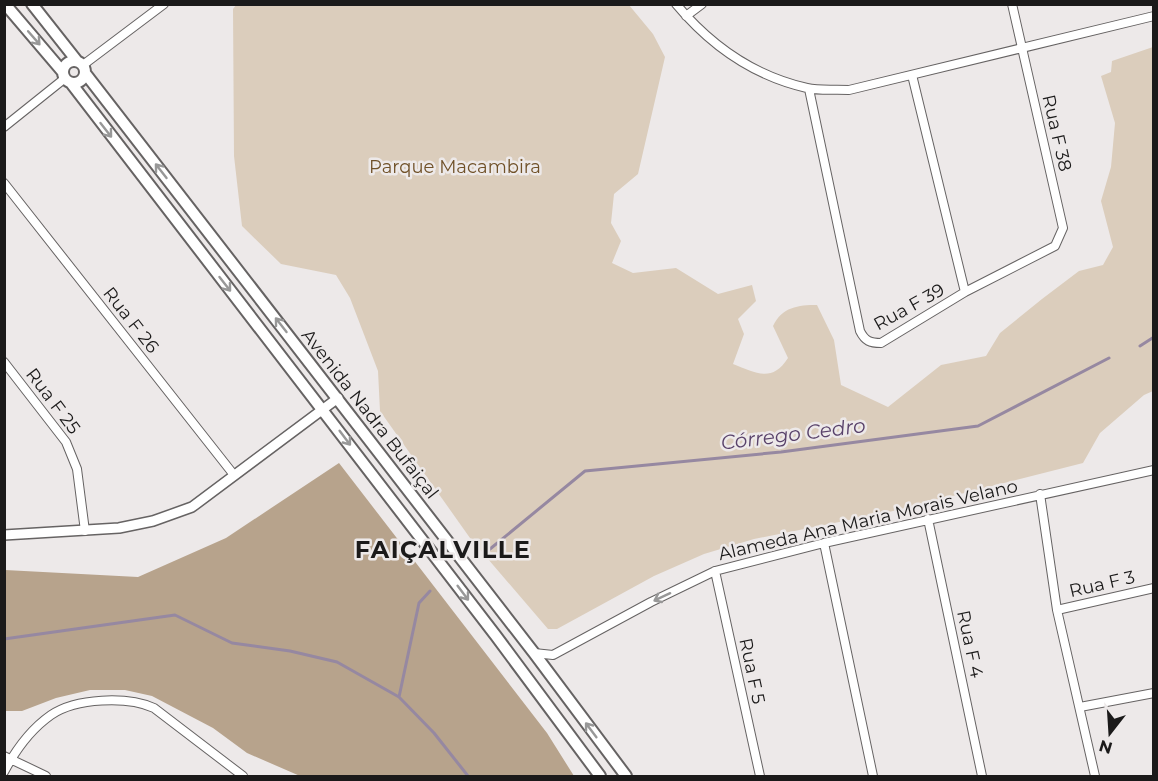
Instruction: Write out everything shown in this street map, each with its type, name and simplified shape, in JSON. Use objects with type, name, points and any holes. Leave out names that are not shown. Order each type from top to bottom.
[{"type":"main road","name":"Avenida Nadra Bufaiçal","points":[[5,4],[66,78],[322,409],[600,777]]},
{"type":"main road","name":"Avenida Nadra Bufaiçal","points":[[32,4],[534,653],[626,777]]},
{"type":"main road","points":[[67,63],[82,66],[78,83],[66,78],[67,63]]},
{"type":"street","points":[[82,66],[164,4]]},
{"type":"street","points":[[676,4],[724,51],[748,68],[809,89],[849,90],[1022,46],[1154,16]]},
{"type":"street","points":[[686,16],[702,4]]},
{"type":"street","name":"Rua F 38","points":[[965,292],[1055,246],[1063,228],[1012,4]]},
{"type":"street","name":"Rua F 39","points":[[809,89],[860,331],[864,339],[871,343],[880,343],[965,292],[912,75]]},
{"type":"street","points":[[4,127],[66,78]]},
{"type":"street","name":"Rua F 26","points":[[4,183],[234,475]]},
{"type":"street","name":"Rua F 25","points":[[4,362],[66,442],[77,469],[85,531]]},
{"type":"street","points":[[4,535],[119,528],[153,521],[192,507],[338,398]]},
{"type":"street","name":"Alameda Ana Maria Morais Velano","points":[[534,653],[553,655],[651,602],[715,572],[824,543],[1154,470]]},
{"type":"street","points":[[1040,494],[1057,610],[1095,777]]},
{"type":"street","name":"Rua F 4","points":[[928,519],[982,777]]},
{"type":"street","points":[[824,543],[873,777]]},
{"type":"street","name":"Rua F 5","points":[[715,572],[760,777]]},
{"type":"street","name":"Rua F 3","points":[[1057,610],[1154,588]]},
{"type":"street","points":[[1080,707],[1154,693]]},
{"type":"street","points":[[4,772],[8,757],[52,714],[99,701],[122,699],[154,708],[243,777]]},
{"type":"street","points":[[8,757],[46,777]]},
{"type":"green space","name":"Parque Macambira","points":[[236,5],[629,5],[653,34],[665,57],[638,174],[614,194],[611,223],[621,241],[612,263],[633,273],[676,268],[718,294],[752,285],[756,301],[738,319],[744,334],[733,364],[756,373],[776,371],[788,358],[773,326],[781,315],[791,308],[817,305],[834,340],[841,385],[888,407],[941,365],[986,356],[1000,333],[1042,299],[1079,271],[1103,265],[1113,247],[1101,201],[1111,167],[1115,123],[1101,76],[1111,72],[1112,61],[1153,47],[1153,391],[1144,395],[1100,433],[1083,463],[889,512],[754,539],[704,554],[654,576],[557,629],[548,629],[470,538],[380,411],[378,371],[350,298],[336,275],[281,264],[242,226],[234,156],[233,9]]},
{"type":"shaded area","points":[[339,463],[547,733],[574,776],[300,776],[247,753],[213,728],[152,696],[125,690],[90,690],[56,698],[22,711],[5,711],[5,570],[138,577],[226,538]]},
{"type":"waterway","name":"Córrego Cedro","points":[[1140,346],[1154,337]]},
{"type":"waterway","name":"Córrego Cedro","points":[[490,549],[585,471],[781,452],[978,426],[1109,358]]},
{"type":"waterway","name":"Córrego Cedro","points":[[399,697],[419,603],[430,591]]},
{"type":"waterway","points":[[4,639],[175,615],[232,643],[290,651],[337,662],[399,697],[434,733],[468,776]]},
{"type":"district","name":"FAIÇALVILLE","points":[[443,550]]}]
